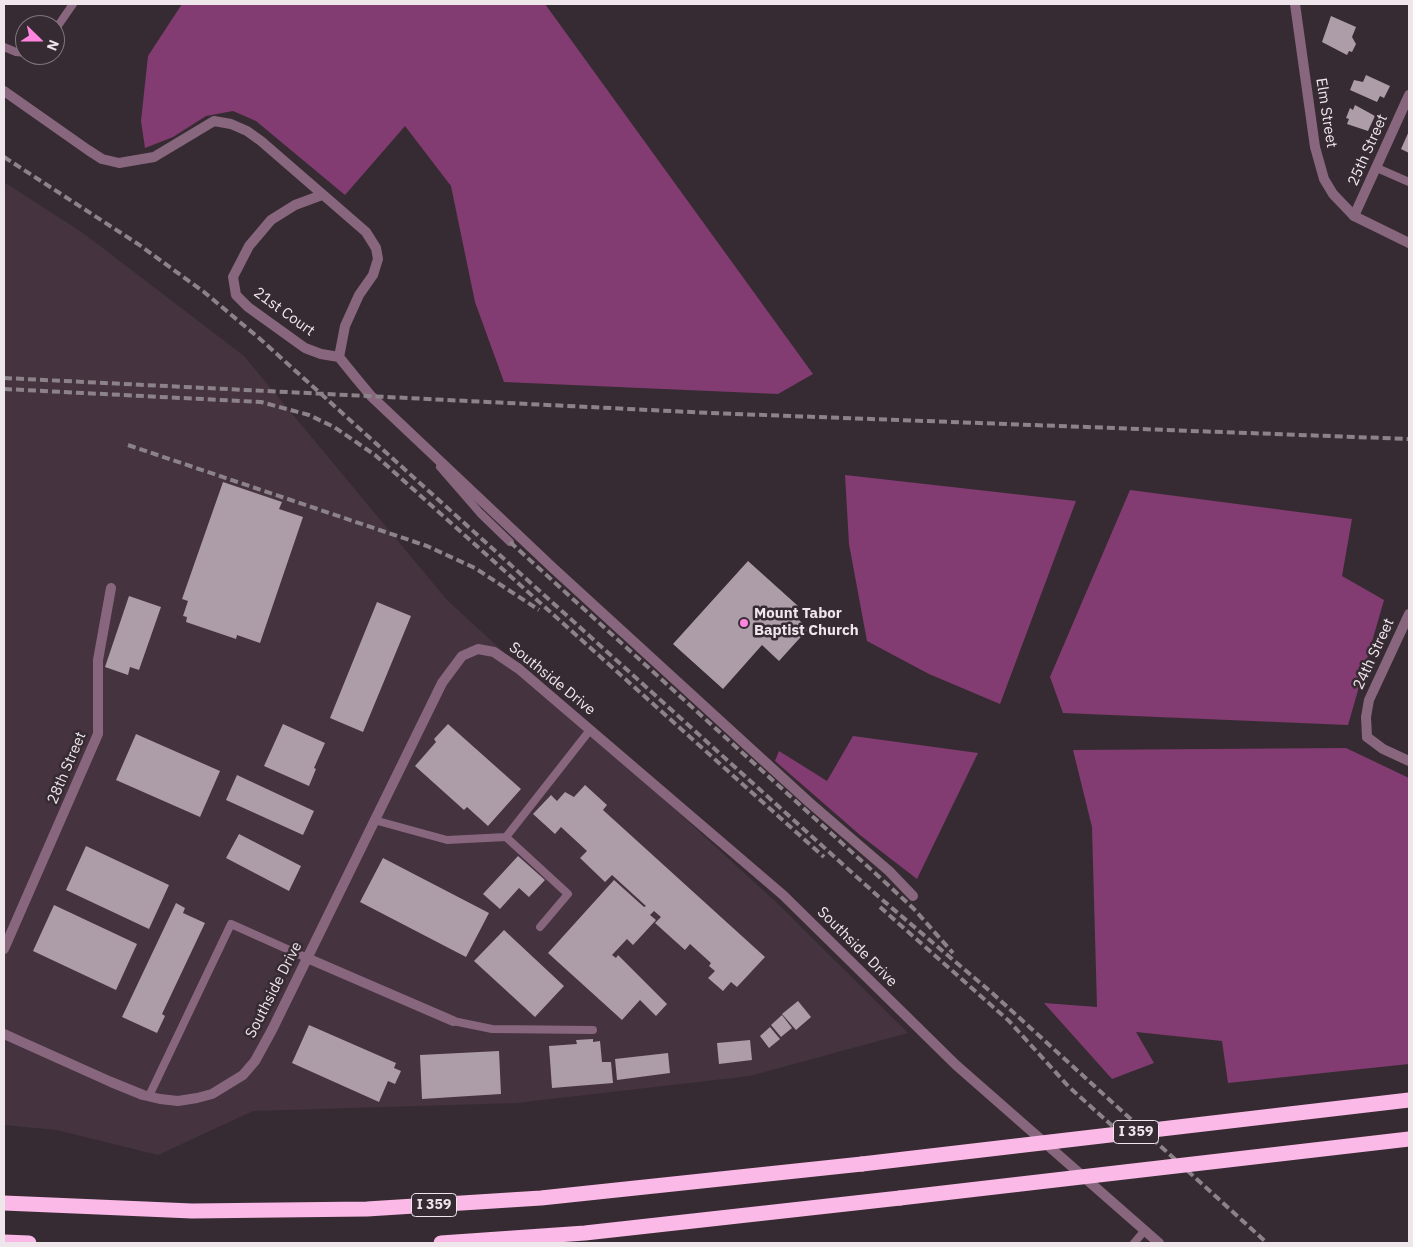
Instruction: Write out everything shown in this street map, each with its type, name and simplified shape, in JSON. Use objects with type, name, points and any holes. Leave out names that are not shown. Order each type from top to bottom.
[{"type":"highway","name":"I 359","points":[[4,1203],[192,1211],[367,1209],[541,1198],[862,1164],[1409,1100]]},
{"type":"highway","points":[[441,1243],[585,1233],[1409,1139]]},
{"type":"highway","points":[[4,1242],[29,1243]]},
{"type":"street","name":"Elm Street","points":[[1295,4],[1319,163],[1333,194],[1354,216],[1409,244]]},
{"type":"street","points":[[4,91],[102,159],[120,163],[154,157],[214,121],[231,124],[247,131],[261,141],[366,232],[376,248],[378,259],[373,276],[359,295],[345,326],[339,357],[371,396],[553,568],[810,803],[889,872],[913,896]]},
{"type":"street","name":"25th Street","points":[[1354,216],[1409,95]]},
{"type":"street","name":"21st Court","points":[[322,195],[295,205],[271,220],[249,246],[233,277],[236,295],[248,307],[305,348],[321,354],[339,357]]},
{"type":"street","name":"28th Street","points":[[4,949],[98,734],[98,660],[111,588]]},
{"type":"street","name":"24th Street","points":[[1409,614],[1369,700],[1366,718],[1367,737],[1383,749],[1409,761]]},
{"type":"street","name":"Southside Drive","points":[[4,1034],[149,1096],[178,1101],[212,1094],[243,1075],[255,1061],[268,1037],[442,684],[462,656],[478,649],[494,652],[507,660],[783,895],[956,1065],[1159,1243]]},
{"type":"street","points":[[307,958],[453,1021]]},
{"type":"lane","points":[[65,16],[73,4]]},
{"type":"lane","points":[[1377,168],[1409,182]]},
{"type":"lane","points":[[414,437],[480,513],[510,542]]},
{"type":"lane","points":[[506,837],[590,730]]},
{"type":"lane","points":[[374,820],[446,840],[506,837],[568,894],[540,927]]},
{"type":"lane","points":[[149,1096],[231,924],[307,958]]},
{"type":"lane","points":[[453,1021],[492,1029],[594,1030]]},
{"type":"lane","points":[[1134,1243],[1145,1230]]},
{"type":"shaded area","points":[[182,4],[545,4],[813,374],[778,394],[504,382],[475,302],[451,186],[405,126],[345,195],[256,121],[233,111],[206,116],[173,137],[145,148],[141,121],[148,56]]},
{"type":"shaded area","points":[[4,182],[83,233],[244,356],[447,600],[778,904],[908,1033],[750,1076],[516,1103],[253,1111],[158,1155],[57,1130],[4,1125]]},
{"type":"shaded area","points":[[845,475],[1076,501],[1000,704],[929,674],[867,641],[849,544]]},
{"type":"shaded area","points":[[1130,490],[1352,519],[1342,576],[1384,600],[1348,725],[1063,713],[1050,677]]},
{"type":"shaded area","points":[[853,736],[978,753],[917,879],[860,835],[775,761],[779,751],[827,781]]},
{"type":"shaded area","points":[[1346,748],[1409,778],[1409,1064],[1228,1083],[1222,1041],[1136,1032],[1154,1063],[1112,1079],[1044,1003],[1097,1007],[1092,827],[1073,750]]},
{"type":"building","points":[[1331,16],[1356,27],[1352,37],[1356,44],[1352,52],[1349,51],[1347,55],[1322,42]]},
{"type":"building","points":[[1366,75],[1390,86],[1384,98],[1380,96],[1377,102],[1350,90],[1354,80],[1363,82]]},
{"type":"building","points":[[1355,105],[1375,116],[1368,131],[1347,124],[1349,119],[1346,118],[1350,108],[1353,110]]},
{"type":"building","points":[[1409,131],[1409,153],[1401,149]]},
{"type":"building","points":[[223,482],[282,502],[279,509],[303,517],[260,643],[237,635],[236,639],[186,622],[187,617],[183,616],[188,601],[182,599]]},
{"type":"building","points":[[748,561],[798,606],[792,613],[808,629],[779,661],[762,645],[723,689],[673,644]]},
{"type":"building","points":[[129,596],[161,607],[139,670],[130,667],[128,675],[105,667]]},
{"type":"building","points":[[377,602],[411,616],[363,732],[330,718]]},
{"type":"building","points":[[283,724],[325,743],[314,768],[316,769],[309,786],[264,766]]},
{"type":"building","points":[[448,724],[521,789],[488,826],[467,807],[464,810],[415,766],[436,742],[434,739]]},
{"type":"building","points":[[136,734],[220,771],[200,817],[116,780]]},
{"type":"building","points":[[237,775],[314,811],[303,835],[226,800]]},
{"type":"building","points":[[585,785],[607,805],[603,810],[765,957],[737,987],[731,982],[723,991],[708,978],[715,971],[709,966],[711,963],[690,944],[685,950],[655,923],[661,917],[654,911],[650,915],[656,920],[633,945],[627,939],[612,955],[616,958],[618,955],[667,1004],[656,1016],[640,1000],[622,1020],[548,953],[614,880],[644,907],[646,906],[612,875],[605,882],[580,858],[587,851],[561,827],[555,834],[533,814],[551,795],[557,801],[565,792],[574,797]]},
{"type":"building","points":[[239,834],[301,866],[289,891],[226,858]]},
{"type":"building","points":[[86,846],[169,885],[149,929],[66,890]]},
{"type":"building","points":[[518,856],[545,880],[529,897],[519,888],[500,909],[483,894]]},
{"type":"building","points":[[383,858],[489,913],[466,957],[360,902]]},
{"type":"building","points":[[176,903],[185,908],[183,913],[205,923],[162,1014],[165,1016],[157,1033],[122,1017]]},
{"type":"building","points":[[54,905],[137,944],[116,990],[33,951]]},
{"type":"building","points":[[504,930],[564,986],[535,1017],[474,961]]},
{"type":"building","points":[[798,1001],[811,1017],[796,1030],[782,1014]]},
{"type":"building","points":[[782,1015],[792,1028],[781,1037],[771,1025]]},
{"type":"building","points":[[309,1025],[396,1063],[394,1068],[401,1071],[395,1084],[388,1081],[379,1102],[292,1063]]},
{"type":"building","points":[[770,1027],[780,1039],[769,1048],[760,1036]]},
{"type":"building","points":[[593,1039],[593,1042],[600,1041],[602,1062],[611,1062],[613,1083],[552,1088],[549,1046],[577,1044],[576,1040]]},
{"type":"building","points":[[750,1040],[752,1060],[719,1064],[717,1043]]},
{"type":"building","points":[[499,1051],[501,1094],[422,1099],[420,1055]]},
{"type":"building","points":[[668,1053],[670,1073],[617,1080],[615,1059]]},
{"type":"railway","points":[[4,157],[138,244],[204,292],[259,338],[879,897],[991,992],[1267,1243]]},
{"type":"railway","points":[[4,378],[710,413],[1409,439]]},
{"type":"railway","points":[[4,389],[261,402],[309,415],[334,427],[375,455],[824,857]]},
{"type":"railway","points":[[128,445],[427,546],[475,568],[539,610]]},
{"type":"railway","points":[[510,542],[914,909],[953,953]]},
{"type":"railway","points":[[880,907],[1009,1021],[1069,1087],[1118,1131]]},
{"type":"place","name":"Mount Tabor Baptist Church","points":[[744,623]]}]
